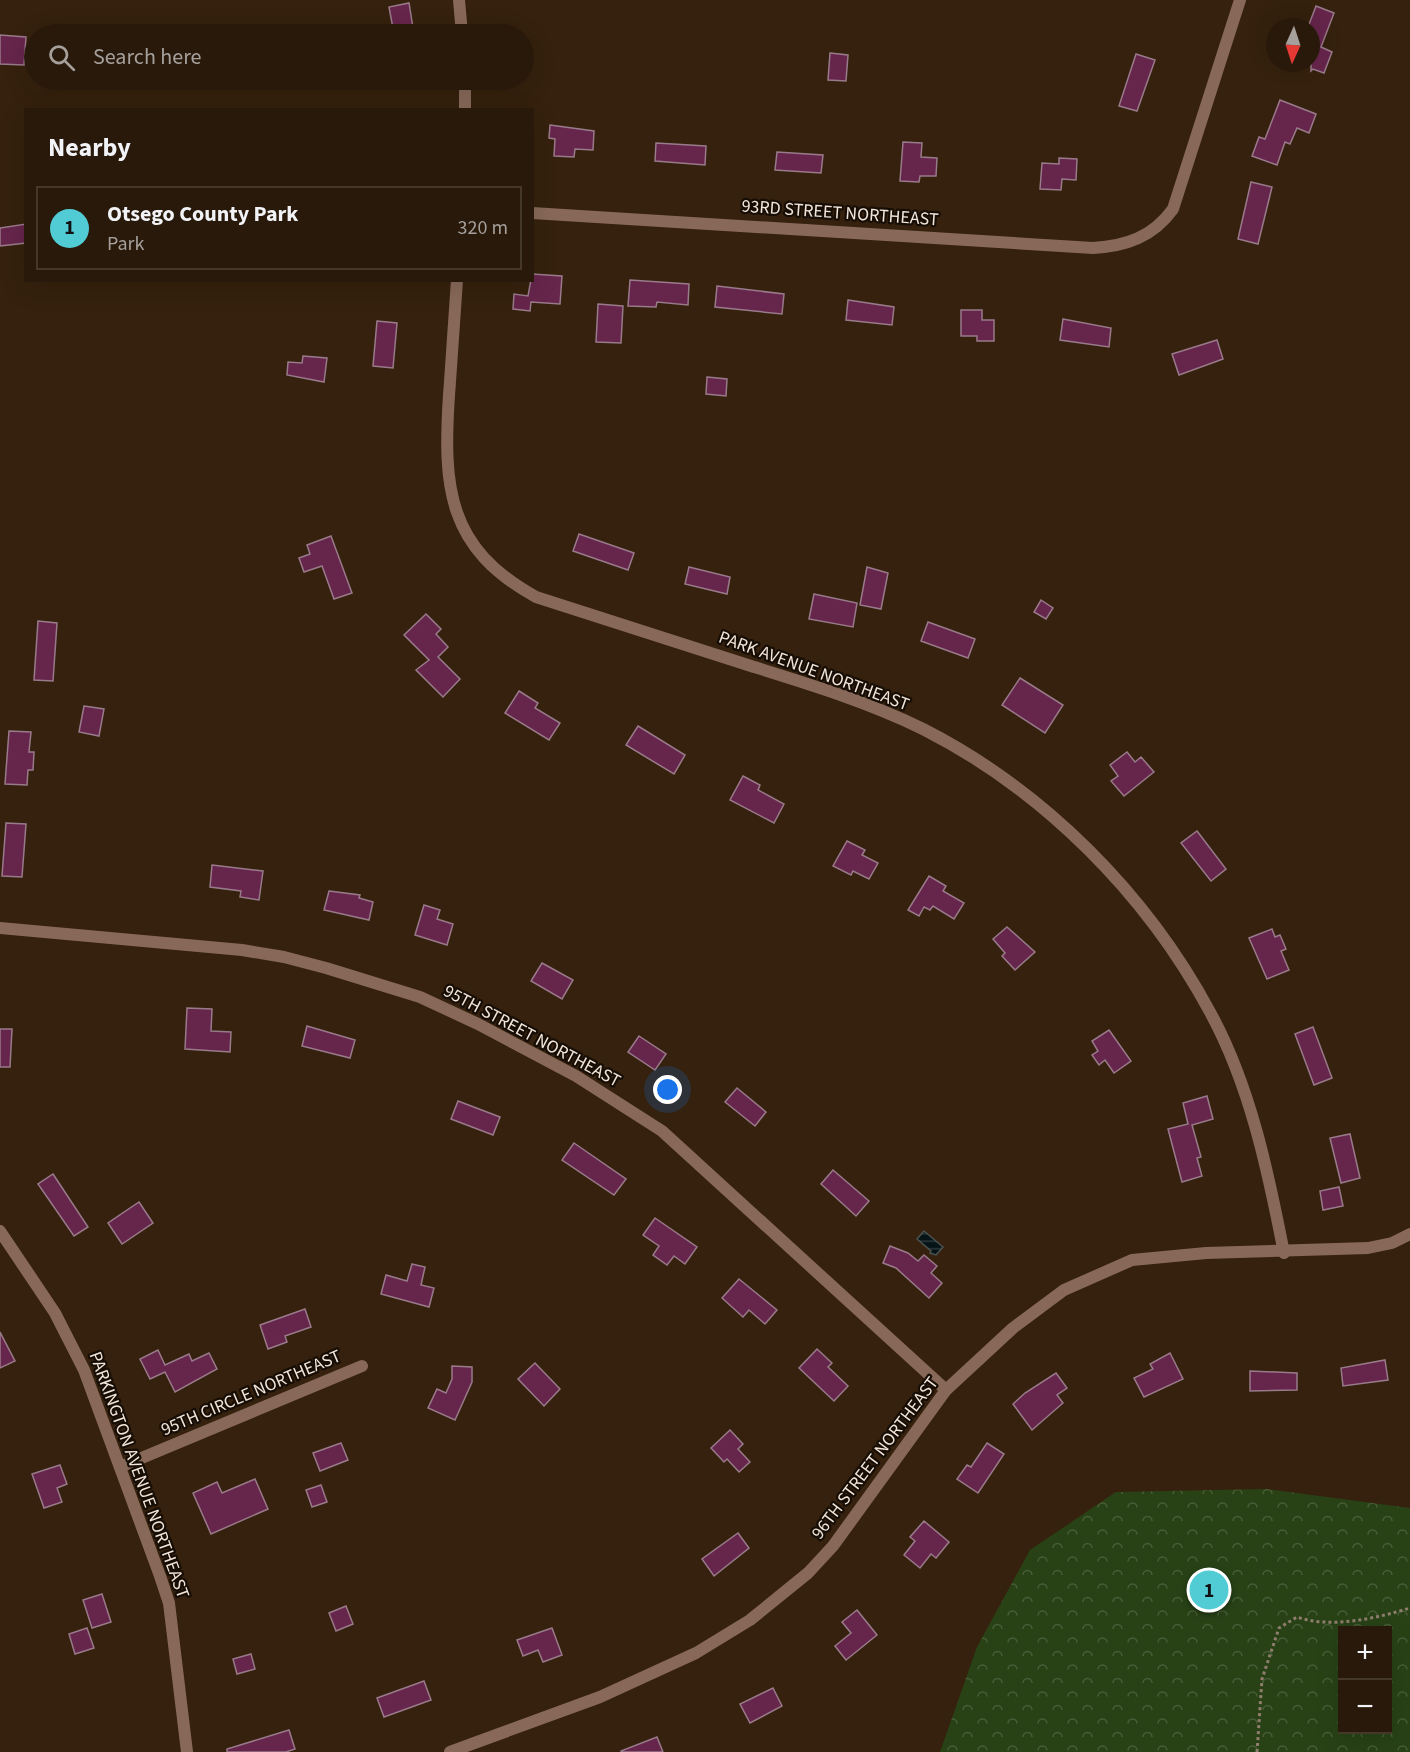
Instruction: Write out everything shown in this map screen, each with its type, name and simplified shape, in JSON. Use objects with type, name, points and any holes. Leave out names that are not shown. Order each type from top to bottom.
[{"type":"street","points":[[459,0],[461,24]]},
{"type":"street","name":"93RD STREET NORTHEAST","points":[[534,213],[1093,248],[1126,244],[1143,237],[1164,222],[1173,210],[1240,0]]},
{"type":"street","points":[[465,90],[465,108]]},
{"type":"street","name":"PARK AVENUE NORTHEAST","points":[[457,282],[447,422],[449,490],[459,518],[472,543],[488,564],[510,583],[536,597],[820,688],[920,728],[984,764],[1029,796],[1059,822],[1109,873],[1156,928],[1211,1013],[1250,1110],[1272,1188],[1284,1253]]},
{"type":"street","name":"95TH STREET NORTHEAST","points":[[0,928],[242,950],[284,957],[420,998],[468,1019],[576,1076],[662,1131],[946,1390]]},
{"type":"street","name":"PARKINGTON AVENUE NORTHEAST","points":[[0,1231],[55,1313],[84,1370],[169,1603],[187,1752]]},
{"type":"street","name":"96TH STREET NORTHEAST","points":[[450,1752],[600,1697],[696,1653],[750,1620],[808,1573],[832,1546],[946,1390],[1037,1308],[1086,1279],[1132,1260],[1153,1257],[1368,1248],[1392,1243],[1410,1234]]},
{"type":"street","name":"95TH CIRCLE NORTHEAST","points":[[120,1467],[362,1365]]},
{"type":"path","points":[[1257,1752],[1262,1678],[1279,1628],[1297,1617],[1307,1621],[1336,1622],[1410,1608]]},
{"type":"green space","points":[[1267,1489],[1410,1508],[1410,1752],[940,1752],[977,1647],[1030,1550],[1116,1492]]},
{"type":"shaded area","points":[[924,1231],[943,1247],[936,1255],[930,1253],[931,1251],[917,1239]]},
{"type":"building","points":[[409,3],[412,24],[392,24],[389,7]]},
{"type":"building","points":[[1316,6],[1334,13],[1321,47],[1332,52],[1324,73],[1320,72],[1320,18],[1311,18]]},
{"type":"building","points":[[0,35],[24,37],[24,65],[0,64]]},
{"type":"building","points":[[830,53],[848,55],[846,81],[828,80]]},
{"type":"building","points":[[1136,54],[1155,60],[1137,111],[1119,106]]},
{"type":"building","points":[[1280,100],[1316,114],[1309,133],[1297,128],[1290,144],[1285,142],[1277,165],[1252,156],[1259,137],[1265,139]]},
{"type":"building","points":[[550,125],[594,131],[593,150],[575,149],[574,157],[554,156],[555,139],[549,138]]},
{"type":"building","points":[[903,142],[922,143],[921,157],[937,158],[936,176],[920,176],[919,182],[900,181]]},
{"type":"building","points":[[656,143],[706,146],[705,165],[655,161]]},
{"type":"building","points":[[777,152],[823,155],[821,173],[775,170]]},
{"type":"building","points":[[1059,158],[1077,159],[1076,180],[1062,179],[1061,190],[1040,189],[1042,163],[1059,164]]},
{"type":"building","points":[[1251,182],[1272,187],[1258,244],[1238,239]]},
{"type":"building","points":[[24,224],[24,243],[0,246],[0,228]]},
{"type":"building","points":[[534,274],[562,276],[560,304],[531,302],[530,311],[513,309],[514,294],[528,296],[531,282],[534,282]]},
{"type":"building","points":[[630,280],[689,284],[688,305],[657,302],[656,307],[628,306]]},
{"type":"building","points":[[717,286],[784,294],[782,314],[715,307]]},
{"type":"building","points":[[848,300],[894,307],[892,325],[846,320]]},
{"type":"building","points":[[598,304],[623,306],[621,343],[596,342]]},
{"type":"building","points":[[961,310],[982,310],[982,320],[994,320],[994,341],[977,341],[977,336],[961,336]]},
{"type":"building","points":[[1063,319],[1111,328],[1109,347],[1060,340]]},
{"type":"building","points":[[377,321],[397,323],[393,368],[373,366]]},
{"type":"building","points":[[1217,340],[1223,359],[1179,375],[1172,354]]},
{"type":"building","points":[[303,356],[327,358],[324,382],[287,375],[288,362],[302,363]]},
{"type":"building","points":[[707,377],[727,379],[726,396],[706,394]]},
{"type":"building","points":[[579,534],[634,553],[628,570],[573,551]]},
{"type":"building","points":[[331,536],[352,593],[334,599],[322,566],[304,572],[299,558],[310,554],[307,545]]},
{"type":"building","points":[[689,567],[730,577],[727,594],[685,584]]},
{"type":"building","points":[[867,567],[888,573],[881,609],[860,605]]},
{"type":"building","points":[[814,594],[857,603],[853,627],[809,619]]},
{"type":"building","points":[[1041,600],[1053,608],[1046,619],[1034,612]]},
{"type":"building","points":[[426,614],[441,629],[436,634],[448,647],[438,657],[460,679],[443,697],[416,670],[429,660],[404,635]]},
{"type":"building","points":[[38,621],[57,623],[53,681],[34,680]]},
{"type":"building","points":[[928,622],[975,639],[968,658],[921,641]]},
{"type":"building","points":[[1020,678],[1063,705],[1045,733],[1002,705]]},
{"type":"building","points":[[519,691],[538,703],[535,708],[560,723],[549,740],[505,713]]},
{"type":"building","points":[[84,706],[104,709],[99,736],[79,732]]},
{"type":"building","points":[[638,726],[685,755],[674,774],[626,745]]},
{"type":"building","points":[[9,731],[31,732],[29,752],[34,752],[33,770],[28,770],[27,785],[5,784]]},
{"type":"building","points":[[1127,752],[1135,762],[1141,757],[1154,772],[1124,796],[1111,781],[1118,776],[1110,765]]},
{"type":"building","points":[[743,776],[760,785],[758,790],[784,804],[774,823],[730,800]]},
{"type":"building","points":[[6,823],[26,824],[22,877],[2,876]]},
{"type":"building","points":[[1197,831],[1226,869],[1211,881],[1181,843]]},
{"type":"building","points":[[847,841],[865,850],[862,855],[878,863],[869,879],[853,871],[851,875],[833,866]]},
{"type":"building","points":[[212,865],[263,871],[259,900],[240,897],[241,891],[210,887]]},
{"type":"building","points":[[929,876],[946,886],[943,891],[964,903],[954,919],[933,906],[930,910],[924,907],[919,916],[908,910]]},
{"type":"building","points":[[329,891],[360,895],[359,898],[373,902],[369,920],[324,910]]},
{"type":"building","points":[[424,905],[440,910],[437,919],[453,924],[447,945],[415,935]]},
{"type":"building","points":[[1007,927],[1035,952],[1015,970],[1002,956],[1005,953],[993,939]]},
{"type":"building","points":[[1272,929],[1275,937],[1280,935],[1286,949],[1281,951],[1289,970],[1267,979],[1249,938]]},
{"type":"building","points":[[542,963],[573,980],[562,999],[531,981]]},
{"type":"building","points":[[187,1008],[212,1009],[211,1031],[231,1032],[230,1052],[185,1049]]},
{"type":"building","points":[[307,1026],[355,1040],[350,1058],[302,1046]]},
{"type":"building","points":[[1313,1027],[1332,1078],[1314,1085],[1295,1034]]},
{"type":"building","points":[[0,1029],[12,1029],[10,1067],[0,1067]]},
{"type":"building","points":[[1109,1030],[1131,1061],[1114,1073],[1105,1060],[1099,1065],[1092,1055],[1098,1051],[1092,1041]]},
{"type":"building","points":[[639,1036],[666,1054],[655,1070],[628,1052]]},
{"type":"building","points":[[737,1088],[766,1112],[755,1126],[725,1102]]},
{"type":"building","points":[[1207,1096],[1213,1119],[1192,1125],[1201,1157],[1197,1158],[1202,1176],[1182,1182],[1168,1129],[1188,1124],[1183,1103]]},
{"type":"building","points":[[458,1101],[500,1117],[493,1135],[451,1119]]},
{"type":"building","points":[[1350,1134],[1360,1178],[1341,1183],[1330,1138]]},
{"type":"building","points":[[574,1143],[626,1179],[614,1195],[562,1160]]},
{"type":"building","points":[[833,1170],[869,1201],[856,1216],[821,1184]]},
{"type":"building","points":[[53,1174],[88,1227],[74,1236],[38,1184]]},
{"type":"building","points":[[1339,1187],[1343,1206],[1323,1210],[1320,1191]]},
{"type":"building","points":[[139,1202],[153,1223],[122,1244],[108,1223]]},
{"type":"building","points":[[655,1218],[697,1247],[685,1264],[674,1256],[667,1265],[653,1255],[659,1246],[643,1235]]},
{"type":"building","points":[[890,1246],[908,1253],[918,1261],[924,1255],[937,1266],[931,1273],[942,1283],[929,1298],[896,1268],[883,1263]]},
{"type":"building","points":[[412,1264],[425,1267],[421,1285],[434,1288],[429,1307],[381,1294],[386,1275],[407,1281]]},
{"type":"building","points":[[739,1279],[777,1310],[765,1324],[749,1310],[743,1317],[722,1298]]},
{"type":"building","points":[[305,1309],[311,1327],[285,1336],[287,1342],[268,1349],[260,1325]]},
{"type":"building","points":[[0,1332],[15,1361],[0,1368]]},
{"type":"building","points":[[817,1349],[832,1363],[828,1367],[848,1386],[834,1401],[799,1368]]},
{"type":"building","points":[[158,1350],[165,1365],[189,1354],[192,1361],[209,1353],[217,1369],[175,1392],[165,1372],[150,1379],[140,1359]]},
{"type":"building","points":[[1170,1353],[1183,1379],[1144,1397],[1134,1378],[1153,1369],[1150,1364]]},
{"type":"building","points":[[1385,1360],[1388,1380],[1343,1386],[1341,1368]]},
{"type":"building","points":[[535,1363],[560,1389],[544,1406],[518,1379]]},
{"type":"building","points":[[452,1366],[472,1367],[472,1382],[455,1420],[428,1408],[437,1389],[446,1393],[452,1379]]},
{"type":"building","points":[[1250,1371],[1297,1373],[1297,1390],[1250,1391]]},
{"type":"building","points":[[1056,1373],[1067,1388],[1057,1395],[1063,1403],[1032,1430],[1013,1404],[1025,1393]]},
{"type":"building","points":[[730,1430],[743,1444],[738,1449],[750,1462],[739,1472],[727,1459],[724,1462],[711,1448]]},
{"type":"building","points":[[341,1443],[348,1460],[320,1471],[313,1453]]},
{"type":"building","points":[[987,1443],[1004,1454],[978,1493],[957,1479],[967,1465],[971,1467]]},
{"type":"building","points":[[60,1465],[67,1484],[57,1488],[62,1502],[44,1508],[32,1474]]},
{"type":"building","points":[[255,1479],[268,1509],[211,1534],[193,1493],[217,1482],[222,1493]]},
{"type":"building","points":[[321,1485],[327,1502],[312,1507],[306,1490]]},
{"type":"building","points":[[924,1521],[949,1542],[936,1558],[931,1554],[920,1568],[904,1555],[915,1541],[910,1537]]},
{"type":"building","points":[[738,1533],[749,1548],[714,1576],[702,1559]]},
{"type":"building","points":[[102,1594],[111,1622],[92,1628],[83,1600]]},
{"type":"building","points":[[346,1606],[353,1624],[336,1631],[329,1613]]},
{"type":"building","points":[[857,1610],[877,1635],[846,1660],[835,1646],[851,1633],[842,1622]]},
{"type":"building","points":[[87,1628],[94,1648],[75,1654],[69,1634]]},
{"type":"building","points":[[552,1628],[562,1655],[543,1662],[538,1650],[523,1656],[517,1640]]},
{"type":"building","points":[[251,1654],[255,1669],[237,1674],[233,1659]]},
{"type":"building","points":[[424,1681],[431,1700],[384,1717],[377,1698]]},
{"type":"building","points":[[773,1688],[782,1706],[750,1723],[740,1704]]},
{"type":"building","points":[[289,1730],[295,1749],[286,1752],[227,1752],[227,1749]]},
{"type":"building","points":[[657,1737],[663,1752],[621,1752],[621,1751]]},
{"type":"place","name":"Otsego County Park","points":[[1209,1590]]}]
